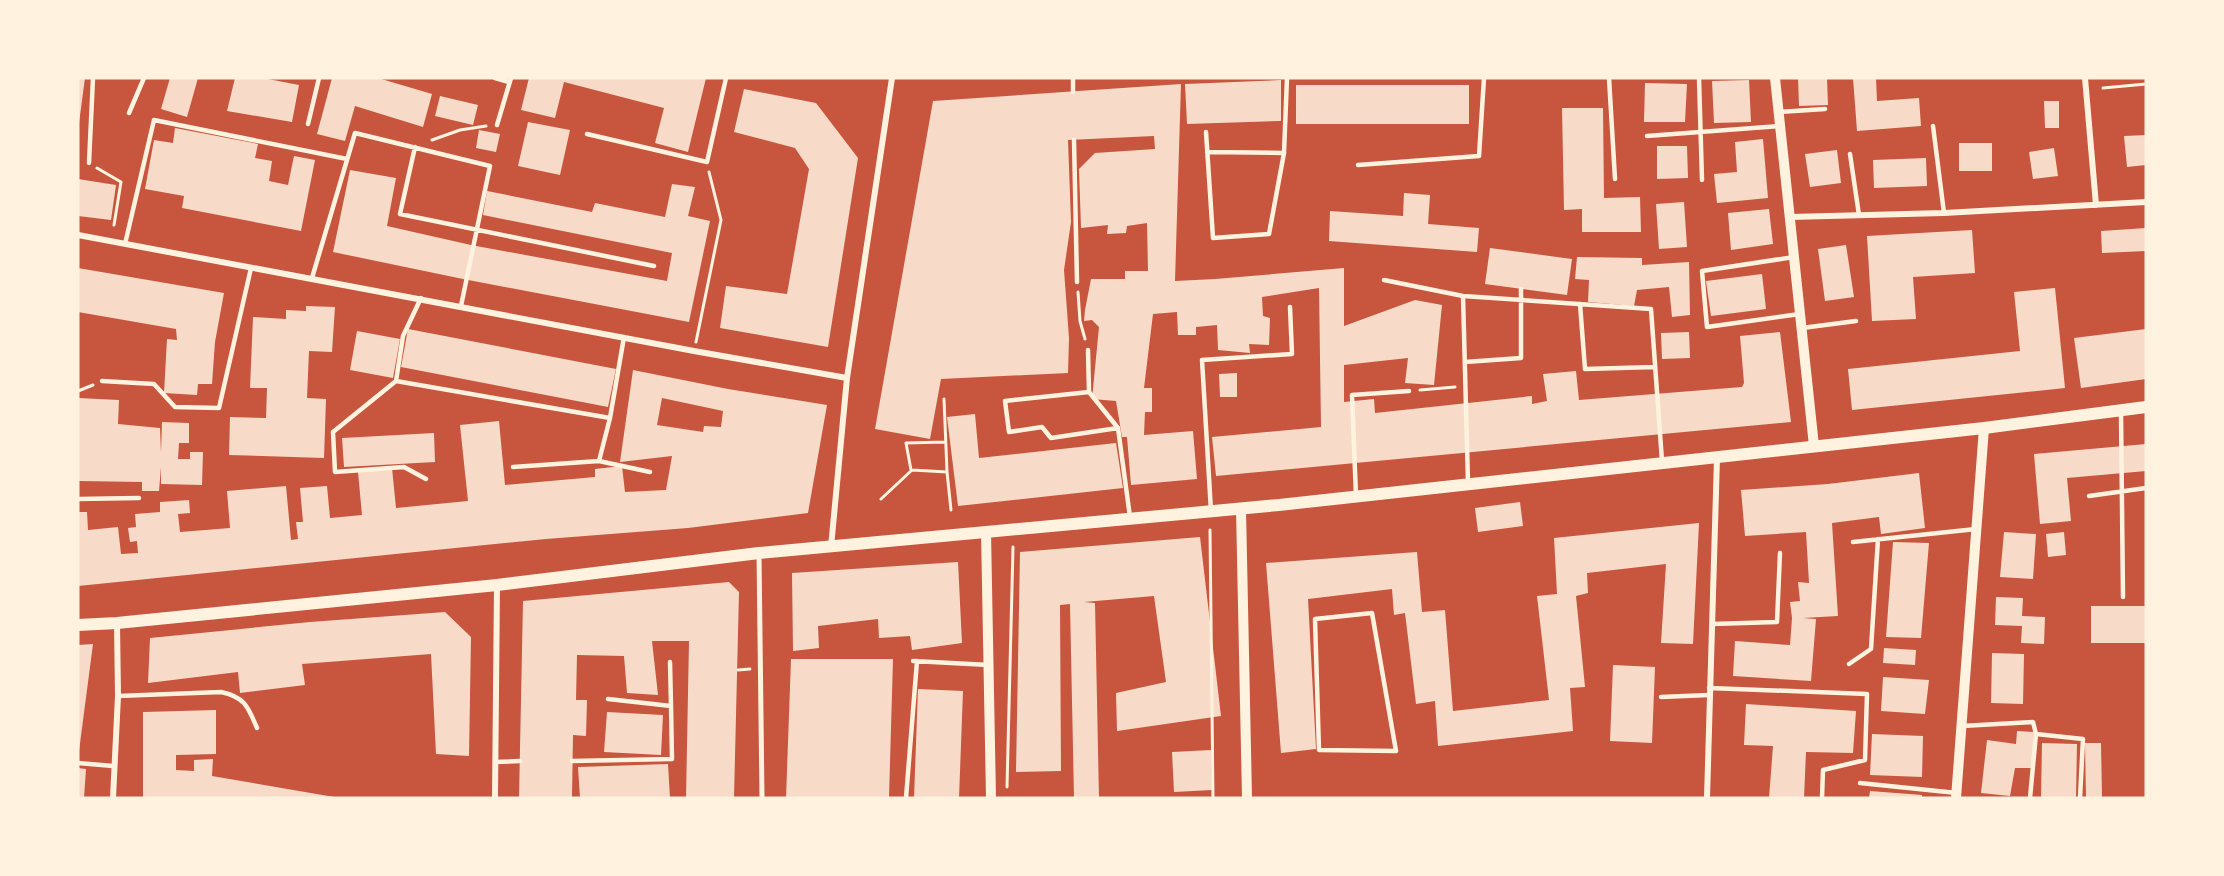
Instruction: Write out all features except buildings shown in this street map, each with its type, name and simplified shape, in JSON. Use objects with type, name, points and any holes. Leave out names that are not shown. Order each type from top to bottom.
[{"type":"main road","points":[[78,625],[497,585],[759,553],[1241,509],[1984,428],[2146,407]]},
{"type":"street","points":[[831,548],[847,378],[892,78]]},
{"type":"street","points":[[1775,78],[1814,446]]},
{"type":"street","points":[[2085,78],[2096,205]]},
{"type":"street","points":[[1790,217],[1944,213],[2146,202]]},
{"type":"street","points":[[78,235],[847,378]]},
{"type":"street","points":[[1956,796],[1984,428]]},
{"type":"street","points":[[1707,798],[1717,457]]},
{"type":"street","points":[[1241,509],[1247,798]]},
{"type":"street","points":[[986,532],[991,798]]},
{"type":"street","points":[[759,553],[762,798]]},
{"type":"street","points":[[495,798],[497,585]]},
{"type":"street","points":[[112,798],[118,696],[117,623]]},
{"type":"lane","points":[[89,163],[93,78]]},
{"type":"lane","points":[[129,113],[144,78]]},
{"type":"lane","points":[[308,124],[319,78]]},
{"type":"lane","points":[[495,78],[510,80],[497,125]]},
{"type":"lane","points":[[587,134],[706,162],[726,78]]},
{"type":"lane","points":[[1072,78],[1073,92]]},
{"type":"lane","points":[[1206,132],[1213,238],[1269,234],[1284,153],[1287,78]]},
{"type":"lane","points":[[1358,165],[1479,156],[1484,78]]},
{"type":"lane","points":[[1609,78],[1615,179]]},
{"type":"lane","points":[[1698,78],[1702,180]]},
{"type":"lane","points":[[1779,112],[1826,109]]},
{"type":"lane","points":[[125,244],[154,120],[347,159]]},
{"type":"lane","points":[[1647,136],[1780,126]]},
{"type":"lane","points":[[1933,126],[1944,213]]},
{"type":"lane","points":[[312,278],[355,132],[490,166],[461,306]]},
{"type":"lane","points":[[1074,140],[1077,282]]},
{"type":"lane","points":[[415,147],[400,214],[654,266]]},
{"type":"lane","points":[[1208,152],[1284,153]]},
{"type":"lane","points":[[1850,154],[1859,215]]},
{"type":"lane","points":[[1794,257],[1702,271],[1707,327],[1800,314]]},
{"type":"lane","points":[[102,381],[154,384],[176,407],[219,408],[251,268]]},
{"type":"lane","points":[[1384,280],[1462,296],[1651,309],[1662,464]]},
{"type":"lane","points":[[1465,362],[1521,358],[1521,289]]},
{"type":"lane","points":[[1462,296],[1468,483]]},
{"type":"lane","points":[[421,298],[403,336],[396,381],[333,432],[335,472],[404,467],[426,479]]},
{"type":"lane","points":[[1580,304],[1585,369],[1655,367]]},
{"type":"lane","points":[[1211,511],[1202,360],[1292,354],[1290,307]]},
{"type":"lane","points":[[1802,328],[1856,321]]},
{"type":"lane","points":[[599,461],[610,418],[624,337]]},
{"type":"lane","points":[[1088,350],[1089,392],[1118,428],[1130,520]]},
{"type":"lane","points":[[396,381],[610,418]]},
{"type":"lane","points":[[1356,496],[1352,395],[1409,391]]},
{"type":"lane","points":[[1089,392],[1005,401],[1009,432],[1042,427],[1051,438],[1118,428]]},
{"type":"lane","points":[[2121,410],[2123,597]]},
{"type":"lane","points":[[513,467],[599,461],[650,472]]},
{"type":"lane","points":[[2089,496],[2146,488]]},
{"type":"lane","points":[[78,499],[139,498]]},
{"type":"lane","points":[[1853,542],[1976,530]]},
{"type":"lane","points":[[1848,664],[1871,649],[1878,540]]},
{"type":"lane","points":[[1712,624],[1778,622],[1780,553]]},
{"type":"lane","points":[[1372,613],[1396,751],[1319,750],[1315,619],[1372,613]]},
{"type":"lane","points":[[906,798],[915,661],[988,665]]},
{"type":"lane","points":[[572,761],[672,759],[670,662]]},
{"type":"lane","points":[[118,696],[221,692],[240,698],[250,711],[258,728]]},
{"type":"lane","points":[[1661,697],[1709,692],[1867,694],[1865,760],[1823,770],[1822,798]]},
{"type":"lane","points":[[608,699],[671,705]]},
{"type":"lane","points":[[1962,726],[2033,722],[2036,734],[2030,798]]},
{"type":"lane","points":[[2036,734],[2083,738],[2080,798]]},
{"type":"lane","points":[[495,762],[520,761]]},
{"type":"lane","points":[[78,763],[113,766]]},
{"type":"lane","points":[[1860,783],[1956,796]]},
{"type":"path","points":[[2103,88],[2146,84]]},
{"type":"path","points":[[415,147],[460,130],[497,125]]},
{"type":"path","points":[[694,351],[722,220],[706,162]]},
{"type":"path","points":[[89,163],[121,182],[114,225]]},
{"type":"path","points":[[1077,282],[1080,321],[1088,350]]},
{"type":"path","points":[[78,391],[102,381]]},
{"type":"path","points":[[1409,391],[1465,387]]},
{"type":"path","points":[[944,399],[951,510]]},
{"type":"path","points":[[912,470],[906,443],[945,442]]},
{"type":"path","points":[[881,499],[912,470],[947,471]]},
{"type":"path","points":[[1210,530],[1214,798]]},
{"type":"path","points":[[1006,798],[1013,547]]}]
